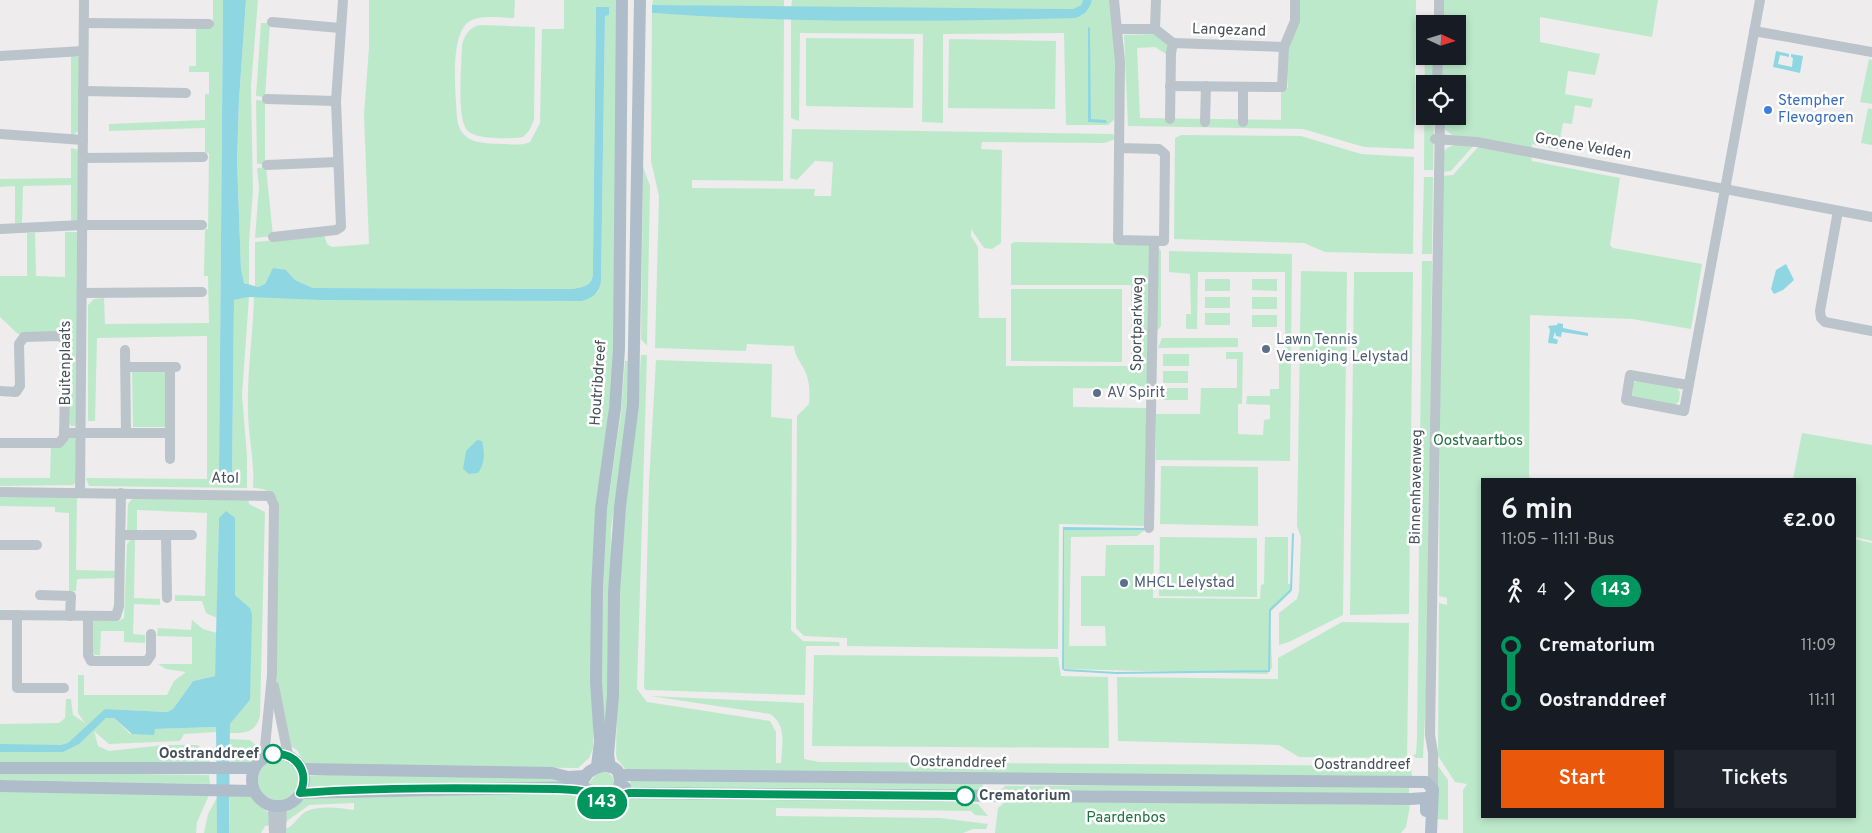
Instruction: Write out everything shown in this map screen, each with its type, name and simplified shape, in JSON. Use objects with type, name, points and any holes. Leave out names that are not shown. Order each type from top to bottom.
[{"type":"main road","name":"Houtribdreef","points":[[614,770],[600,752],[598,733],[596,590],[602,509],[616,408],[622,0]]},
{"type":"main road","points":[[552,773],[568,777],[585,785],[598,796],[610,797],[619,788],[608,755],[611,733],[614,592],[620,508],[633,405],[640,0]]},
{"type":"main road","points":[[302,769],[577,772],[589,764],[594,757],[598,733]]},
{"type":"main road","points":[[276,753],[288,755],[302,769],[304,782],[295,800],[277,806],[262,800],[254,791],[252,779],[254,768],[264,757],[276,753]]},
{"type":"main road","points":[[0,768],[254,768]]},
{"type":"main road","points":[[590,770],[614,770],[626,784],[623,793],[614,801],[605,803],[596,802],[585,785],[590,770]]},
{"type":"main road","name":"Oostranddreef","points":[[614,770],[1428,789]]},
{"type":"main road","points":[[300,793],[419,789],[558,789],[585,785]]},
{"type":"main road","points":[[0,786],[254,791]]},
{"type":"main road","name":"Oostranddreef","points":[[623,793],[1401,799],[1428,789]]},
{"type":"main road","name":"Binnenhavenweg","points":[[1427,833],[1428,789]]},
{"type":"main road","name":"Binnenhavenweg","points":[[1428,789],[1431,833]]},
{"type":"street","name":"Buitenplaats","points":[[80,493],[84,0]]},
{"type":"street","points":[[273,237],[336,230],[341,226],[336,101],[343,0]]},
{"type":"street","points":[[1114,0],[1120,62],[1119,148],[1118,240],[1164,241],[1165,154],[1159,149],[1119,148]]},
{"type":"street","points":[[1117,29],[1155,29],[1156,0]]},
{"type":"street","name":"Langezand","points":[[1170,86],[1284,86],[1284,47],[1295,22],[1295,0]]},
{"type":"street","points":[[1439,0],[1439,15]]},
{"type":"street","points":[[1688,385],[1630,375],[1626,400],[1684,411],[1760,0]]},
{"type":"street","points":[[272,22],[340,28]]},
{"type":"street","points":[[84,23],[209,24]]},
{"type":"street","name":"Langezand","points":[[1155,29],[1173,43],[1284,47]]},
{"type":"street","points":[[1754,30],[1872,52]]},
{"type":"street","name":"Langezand","points":[[1170,119],[1173,43]]},
{"type":"street","points":[[0,56],[83,51]]},
{"type":"street","points":[[1205,122],[1206,86]]},
{"type":"street","points":[[1244,87],[1244,122]]},
{"type":"street","points":[[83,91],[186,93]]},
{"type":"street","points":[[266,99],[336,101]]},
{"type":"street","name":"Binnenhavenweg","points":[[1428,789],[1433,753],[1430,735],[1436,125]]},
{"type":"street","name":"Binnenhavenweg","points":[[1437,139],[1439,125]]},
{"type":"street","points":[[0,134],[83,140]]},
{"type":"street","name":"Groene Velden","points":[[1437,139],[1477,142],[1872,217]]},
{"type":"street","points":[[83,158],[203,157]]},
{"type":"street","points":[[267,166],[338,162]]},
{"type":"street","points":[[1838,211],[1820,311],[1821,318],[1825,322],[1872,331]]},
{"type":"street","points":[[0,229],[82,225],[202,225]]},
{"type":"street","name":"Sportparkweg","points":[[1149,528],[1154,241]]},
{"type":"street","points":[[82,293],[202,292]]},
{"type":"street","name":"Buitenplaats","points":[[0,391],[16,392],[20,386],[20,344],[24,337],[59,336],[66,340],[64,433]]},
{"type":"street","points":[[125,350],[127,366],[126,433]]},
{"type":"street","points":[[127,366],[174,367],[170,460]]},
{"type":"street","points":[[0,442],[59,444],[64,433],[170,434]]},
{"type":"street","name":"Atol","points":[[0,492],[270,496],[274,505],[272,675],[264,757]]},
{"type":"street","points":[[0,615],[116,616],[119,606],[122,493]]},
{"type":"street","points":[[166,535],[167,598]]},
{"type":"street","points":[[121,536],[192,535]]},
{"type":"street","points":[[0,545],[37,545]]},
{"type":"street","points":[[40,595],[71,596],[70,616]]},
{"type":"street","points":[[17,614],[17,688],[64,688]]},
{"type":"street","points":[[88,616],[88,655],[91,661],[148,661],[151,655],[152,634]]},
{"type":"street","name":"Atol","points":[[272,675],[288,755]]},
{"type":"street","points":[[274,833],[277,806]]},
{"type":"street","points":[[277,806],[281,833]]},
{"type":"green space","points":[[213,0],[223,0],[219,471],[232,476],[234,300],[249,297],[242,395],[247,456],[247,488],[89,486],[86,478],[207,479],[207,336],[97,338],[95,421],[88,421],[88,305],[94,299],[104,298],[105,324],[209,323],[208,276],[204,276],[205,229],[208,229],[209,153],[205,153],[205,128],[109,131],[109,124],[205,120],[205,94],[209,94],[209,72],[189,72],[189,66],[196,66],[196,28],[213,28]]},
{"type":"green space","points":[[246,0],[258,0],[251,86],[253,191],[249,241],[249,286],[242,280],[241,270],[237,160]]},
{"type":"green space","points":[[369,0],[515,0],[514,18],[493,17],[472,20],[464,26],[459,36],[455,64],[457,118],[462,133],[473,140],[494,144],[524,144],[530,142],[540,123],[542,29],[564,29],[564,0],[618,0],[614,360],[593,565],[593,748],[589,758],[578,768],[306,765],[297,750],[290,746],[278,695],[277,681],[278,500],[267,491],[253,488],[248,396],[254,297],[582,301],[598,292],[601,282],[605,15],[609,7],[596,7],[593,273],[589,284],[573,289],[313,288],[295,280],[286,270],[270,274],[265,284],[258,287],[255,286],[255,242],[324,235],[327,244],[332,247],[369,244],[364,115],[369,47]]},
{"type":"green space","points":[[653,0],[784,0],[784,8],[652,5]]},
{"type":"green space","points":[[792,0],[1083,0],[1081,5],[1073,9],[791,8]]},
{"type":"green space","points":[[1092,0],[1110,0],[1116,60],[1114,120],[1108,125],[1066,125],[1064,33],[943,34],[943,123],[922,122],[923,34],[800,33],[799,121],[791,118],[791,19],[988,20],[1081,16],[1089,8]]},
{"type":"green space","points":[[1299,0],[1416,0],[1414,149],[1364,147],[1303,129],[1128,126],[1124,35],[1154,34],[1170,45],[1166,54],[1155,47],[1137,48],[1140,118],[1281,120],[1281,89],[1288,88],[1286,44]]},
{"type":"green space","points":[[1443,0],[1658,0],[1652,37],[1540,17],[1540,42],[1600,54],[1595,75],[1568,71],[1565,94],[1593,99],[1591,108],[1575,105],[1572,124],[1563,123],[1558,149],[1532,144],[1532,150],[1455,137],[1444,129],[1443,125],[1466,125],[1466,75],[1442,75],[1442,65],[1466,65],[1466,15],[1443,15]]},
{"type":"green space","points":[[652,13],[784,19],[783,181],[692,180],[692,188],[815,189],[814,196],[831,196],[833,162],[815,161],[797,180],[790,178],[792,129],[1113,134],[1115,137],[1113,140],[1104,143],[982,142],[981,149],[1002,150],[1001,243],[992,249],[984,248],[971,229],[971,236],[978,247],[979,318],[1006,318],[1006,366],[1131,366],[1131,285],[1011,285],[1011,244],[1014,242],[1151,244],[1161,251],[1161,326],[1152,338],[1149,389],[1073,388],[1073,407],[1149,408],[1146,526],[1059,524],[1058,649],[847,646],[847,638],[804,636],[796,628],[797,416],[809,404],[809,383],[794,346],[747,344],[746,351],[655,348],[659,196],[651,161]]},
{"type":"green space","points":[[261,23],[270,23],[265,97],[256,96]]},
{"type":"green space","points":[[480,25],[535,27],[534,120],[529,131],[523,137],[477,136],[467,130],[464,123],[461,102],[462,45],[468,32]]},
{"type":"green space","points":[[806,38],[914,39],[913,108],[806,106]]},
{"type":"green space","points":[[949,39],[1056,41],[1055,109],[948,108]]},
{"type":"green space","points":[[71,55],[79,57],[80,130],[71,136]]},
{"type":"green space","points":[[1869,59],[1872,60],[1872,104],[1860,102]]},
{"type":"green space","points":[[1425,65],[1435,65],[1434,75],[1425,75]]},
{"type":"green space","points":[[256,100],[265,101],[265,164],[257,164]]},
{"type":"green space","points":[[1868,108],[1872,109],[1872,145],[1861,143]]},
{"type":"green space","points":[[1424,125],[1434,125],[1433,170],[1424,170]]},
{"type":"green space","points":[[1181,135],[1301,136],[1361,154],[1414,157],[1413,254],[1325,252],[1304,243],[1174,239],[1175,138]]},
{"type":"green space","points":[[1474,145],[1451,171],[1441,172],[1442,158],[1445,150],[1452,146]]},
{"type":"green space","name":"Oostvaartbos","points":[[1479,146],[1531,156],[1532,161],[1620,178],[1610,245],[1613,248],[1702,264],[1691,329],[1632,319],[1530,315],[1529,477],[1532,478],[1481,478],[1481,818],[1856,818],[1856,539],[1872,543],[1872,833],[1463,833],[1463,790],[1467,784],[1455,782],[1438,756],[1439,603],[1447,605],[1447,598],[1439,596],[1441,176],[1453,175]]},
{"type":"green space","points":[[71,148],[79,150],[78,222],[71,222],[71,185],[23,186],[22,223],[15,223],[15,186],[0,187],[0,179],[71,178]]},
{"type":"green space","points":[[266,167],[273,236],[255,238],[259,187],[257,168]]},
{"type":"green space","points":[[643,167],[650,186],[647,346],[641,339]]},
{"type":"green space","points":[[1424,177],[1433,177],[1432,254],[1422,254]]},
{"type":"green space","points":[[65,232],[78,232],[77,426],[71,426],[69,423],[70,334],[18,334],[0,317],[0,276],[27,276],[27,233],[35,233],[36,276],[65,277]]},
{"type":"green space","points":[[1169,251],[1292,254],[1290,461],[1156,460],[1156,414],[1200,414],[1201,388],[1237,388],[1237,359],[1226,359],[1226,352],[1243,352],[1242,404],[1238,404],[1238,434],[1263,435],[1264,420],[1270,419],[1270,405],[1246,404],[1247,396],[1270,396],[1270,389],[1279,389],[1279,363],[1285,362],[1285,272],[1198,272],[1197,329],[1186,329],[1186,314],[1191,314],[1190,274],[1169,272]]},
{"type":"green space","points":[[1422,261],[1432,261],[1428,653],[1423,758],[1416,758],[1413,755],[1416,754],[1417,739]]},
{"type":"green space","points":[[1301,271],[1347,272],[1343,615],[1289,642],[1279,645],[1279,613],[1297,599],[1299,591],[1301,537],[1297,526]]},
{"type":"green space","points":[[1354,272],[1413,272],[1409,614],[1350,615]]},
{"type":"green space","points":[[1205,279],[1230,279],[1230,291],[1205,291]]},
{"type":"green space","points":[[1252,279],[1277,279],[1277,291],[1252,290]]},
{"type":"green space","points":[[1011,289],[1122,289],[1122,362],[1011,361]]},
{"type":"green space","points":[[1205,297],[1230,297],[1230,308],[1205,308]]},
{"type":"green space","points":[[1252,297],[1277,297],[1277,309],[1252,309]]},
{"type":"green space","points":[[1205,313],[1230,313],[1230,325],[1205,325]]},
{"type":"green space","points":[[1252,315],[1277,315],[1277,327],[1252,327]]},
{"type":"green space","points":[[1162,338],[1238,338],[1238,347],[1158,348]]},
{"type":"green space","points":[[1163,354],[1189,354],[1189,366],[1163,366]]},
{"type":"green space","points":[[641,355],[647,355],[637,689],[647,702],[770,721],[776,732],[776,763],[781,763],[782,736],[779,724],[770,714],[650,696],[804,703],[804,759],[819,762],[1401,766],[1403,761],[1410,762],[1412,776],[627,771],[617,759],[616,754],[620,558],[638,404]]},
{"type":"green space","points":[[656,360],[772,364],[771,417],[792,419],[791,630],[803,641],[839,642],[840,646],[806,646],[805,695],[646,690],[644,688],[649,482]]},
{"type":"green space","points":[[625,361],[631,361],[628,416],[611,528],[610,683],[606,755],[600,671],[606,516],[621,413]]},
{"type":"green space","points":[[166,370],[165,427],[133,427],[132,371]]},
{"type":"green space","points":[[1163,371],[1188,371],[1188,383],[1163,383]]},
{"type":"green space","points":[[1638,380],[1676,387],[1680,392],[1679,401],[1675,405],[1632,397],[1633,383]]},
{"type":"green space","points":[[1163,388],[1188,388],[1188,400],[1163,400]]},
{"type":"green space","points":[[1802,433],[1872,445],[1872,541],[1856,537],[1856,478],[1793,478]]},
{"type":"green space","points":[[71,436],[74,436],[76,441],[75,483],[73,485],[0,486],[0,478],[50,478],[51,445],[63,444]]},
{"type":"green space","points":[[1161,466],[1258,467],[1258,526],[1160,524]]},
{"type":"green space","points":[[0,496],[77,497],[76,570],[116,571],[115,578],[77,579],[76,591],[69,591],[69,513],[55,512],[55,507],[0,506]]},
{"type":"green space","points":[[248,498],[249,504],[265,512],[260,716],[258,722],[249,731],[230,733],[230,724],[250,700],[250,608],[235,595],[235,518],[219,518],[217,618],[206,613],[202,601],[175,601],[175,595],[205,596],[207,513],[137,510],[137,530],[127,530],[128,504],[132,499]]},
{"type":"green space","points":[[1064,530],[1145,530],[1137,536],[1071,537],[1069,646],[1106,646],[1105,626],[1081,626],[1081,576],[1105,576],[1106,545],[1154,545],[1153,598],[1260,599],[1261,585],[1264,584],[1265,537],[1288,537],[1288,584],[1291,584],[1291,592],[1270,612],[1272,668],[1267,674],[1064,669]]},
{"type":"green space","points":[[1160,537],[1257,538],[1257,597],[1159,596]]},
{"type":"green space","points":[[130,540],[135,540],[134,598],[160,599],[160,605],[134,604],[133,634],[145,635],[145,643],[124,642],[124,631],[101,631],[100,655],[95,655],[92,652],[93,621],[119,621],[124,618],[127,545]]},
{"type":"green space","points":[[192,620],[203,629],[217,633],[215,676],[193,681],[173,709],[167,712],[105,709],[93,729],[106,718],[114,718],[130,734],[155,729],[216,727],[216,732],[184,734],[180,741],[109,744],[94,731],[98,746],[109,751],[165,745],[197,745],[206,753],[211,764],[0,762],[0,724],[59,723],[65,718],[66,699],[71,699],[73,715],[85,723],[78,713],[78,675],[84,675],[84,695],[167,695],[174,681],[186,672],[166,669],[158,664],[192,664],[192,637],[157,636],[158,628],[191,630]]},
{"type":"green space","points":[[1342,622],[1409,623],[1407,758],[1299,757],[1279,745],[1118,741],[1117,677],[1278,679],[1278,658]]},
{"type":"green space","points":[[814,655],[1058,657],[1061,676],[1108,677],[1109,748],[812,746]]},
{"type":"green space","points":[[230,739],[250,740],[261,750],[251,764],[231,764]]},
{"type":"green space","points":[[278,760],[292,766],[298,780],[292,794],[278,800],[264,794],[258,780],[264,766]]},
{"type":"green space","points":[[1438,766],[1448,780],[1448,820],[1437,819]]},
{"type":"green space","points":[[599,771],[609,774],[614,780],[615,783],[609,791],[603,792],[589,783]]},
{"type":"green space","points":[[0,772],[209,775],[210,784],[0,780]]},
{"type":"green space","points":[[309,776],[543,777],[579,784],[309,786]]},
{"type":"green space","points":[[631,778],[982,784],[986,791],[629,790]]},
{"type":"green space","points":[[1409,782],[1409,794],[1142,791],[999,792],[1005,786]]},
{"type":"green space","points":[[0,791],[210,793],[197,822],[196,833],[0,833]]},
{"type":"green space","points":[[230,793],[251,795],[269,813],[272,825],[265,826],[261,833],[229,833]]},
{"type":"green space","points":[[559,793],[622,799],[917,799],[978,804],[988,816],[975,815],[971,811],[776,808],[776,816],[940,818],[988,824],[986,829],[973,829],[963,833],[283,833],[283,829],[290,827],[307,811],[313,809],[337,808],[354,810],[354,803],[309,805],[283,824],[285,813],[303,799]]},
{"type":"green space","points":[[218,796],[217,833],[204,833],[208,814]]},
{"type":"green space","name":"Paardenbos","points":[[1006,801],[1410,806],[1406,827],[1401,833],[995,833],[998,808]]},
{"type":"water","points":[[223,0],[246,0],[237,160],[241,270],[244,283],[258,287],[265,284],[273,268],[286,270],[295,280],[313,288],[573,289],[589,284],[593,273],[596,7],[609,7],[609,15],[605,16],[601,282],[597,292],[592,297],[582,301],[322,300],[249,297],[234,300],[232,476],[226,478],[219,471]]},
{"type":"water","points":[[1083,0],[1092,0],[1086,12],[1075,18],[863,21],[757,19],[652,13],[652,5],[1073,9],[1081,5]]},
{"type":"water","points":[[1088,27],[1090,28],[1091,119],[1106,120],[1107,123],[1088,122]]},
{"type":"water","points":[[1776,51],[1789,54],[1789,57],[1780,55],[1778,64],[1792,67],[1793,58],[1791,54],[1803,56],[1800,73],[1773,67]]},
{"type":"water","points":[[1786,264],[1794,280],[1783,290],[1774,294],[1771,289],[1776,270]]},
{"type":"water","points":[[1558,323],[1563,324],[1563,328],[1588,333],[1588,336],[1562,332],[1561,337],[1556,336],[1555,332],[1553,338],[1558,340],[1557,344],[1548,343],[1550,330],[1548,326],[1557,325]]},
{"type":"water","points":[[477,440],[482,441],[483,462],[478,473],[469,474],[463,469],[466,451]]},
{"type":"water","points":[[226,511],[235,518],[235,595],[250,608],[252,614],[250,700],[230,724],[229,833],[217,833],[216,727],[155,729],[154,735],[132,734],[114,718],[106,718],[79,744],[63,752],[0,752],[0,744],[61,745],[68,743],[105,709],[167,712],[173,709],[193,681],[215,676],[219,518]]},
{"type":"water","points":[[1063,527],[1145,528],[1145,530],[1064,530],[1064,669],[1116,672],[1117,674],[1065,671],[1062,669]]},
{"type":"waterway","points":[[1116,673],[1269,671],[1270,610],[1291,590],[1293,534]]},
{"type":"bus line","name":"143","points":[[273,754],[288,755],[299,763],[304,775],[303,788],[300,793],[419,789],[558,789],[583,791],[596,802],[601,803],[614,801],[623,793],[965,796]]},
{"type":"place","name":"Stempher Flevogroen","points":[[1768,110]]},
{"type":"place","name":"Lawn Tennis Vereniging Lelystad","points":[[1266,349]]},
{"type":"place","name":"AV Spirit","points":[[1097,393]]},
{"type":"place","name":"MHCL Lelystad","points":[[1124,583]]},
{"type":"place","name":"Oostranddreef","points":[[273,754]]},
{"type":"place","name":"Crematorium","points":[[965,796]]}]
